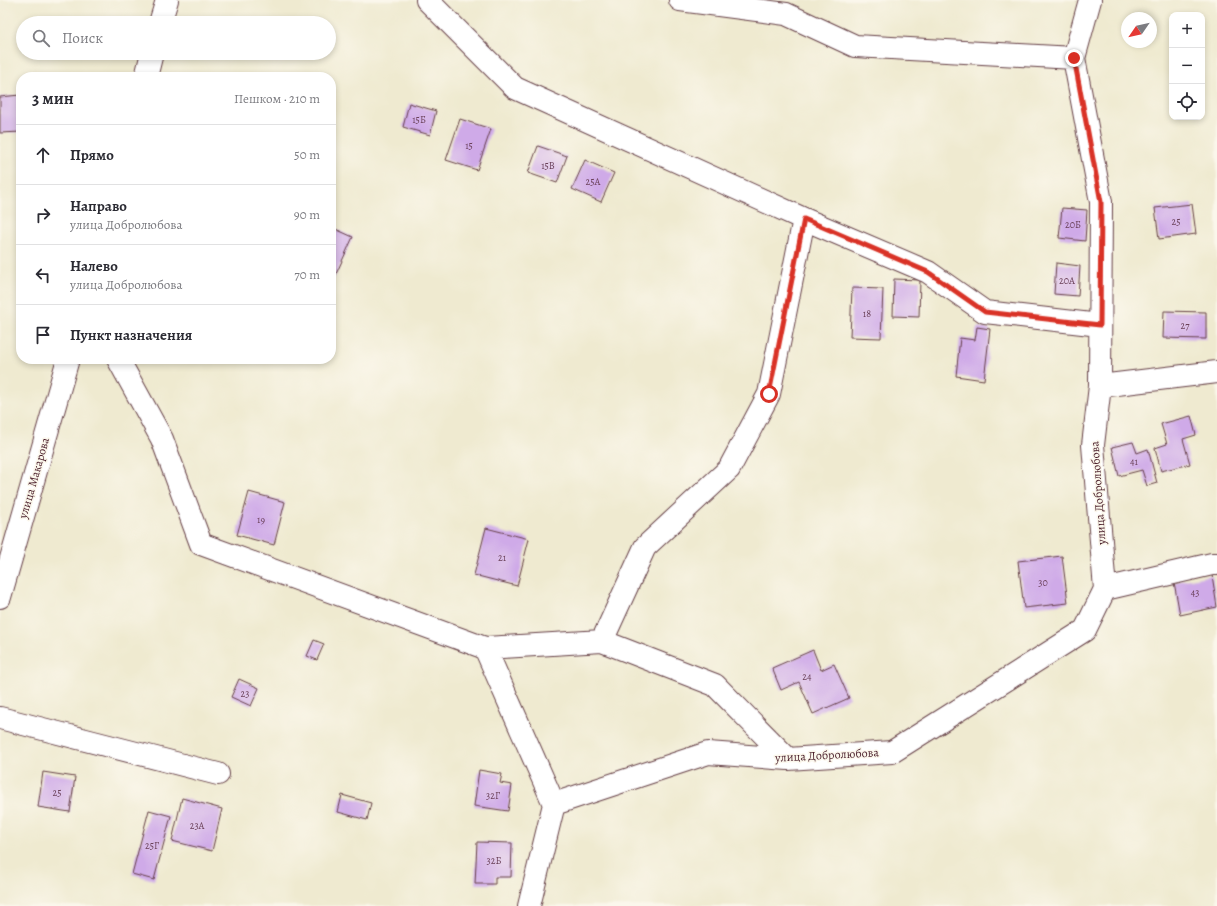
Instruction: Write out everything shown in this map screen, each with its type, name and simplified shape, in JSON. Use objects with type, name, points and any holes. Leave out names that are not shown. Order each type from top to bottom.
[{"type":"street","points":[[162,16],[167,0]]},
{"type":"street","points":[[427,0],[515,88],[804,219],[928,272],[985,312],[1100,325]]},
{"type":"street","points":[[680,0],[786,14],[855,46],[1074,58]]},
{"type":"street","name":"улица Добролюбова","points":[[554,804],[708,753],[788,759],[892,752],[1085,630],[1105,589],[1093,445],[1100,386],[1101,202],[1074,58],[1090,0]]},
{"type":"street","points":[[147,72],[150,60]]},
{"type":"street","points":[[602,641],[645,548],[729,469],[769,394],[804,219]]},
{"type":"street","name":"улица Макарова","points":[[0,597],[67,364]]},
{"type":"street","points":[[121,364],[162,438],[201,544],[485,648],[602,641],[715,685],[788,759]]},
{"type":"street","points":[[1100,386],[1217,372]]},
{"type":"street","points":[[1105,589],[1217,564]]},
{"type":"street","points":[[485,648],[554,804],[529,906]]},
{"type":"street","points":[[0,718],[218,774]]},
{"type":"building","points":[[16,95],[16,132],[0,133],[0,97]]},
{"type":"building","points":[[409,103],[436,111],[430,135],[403,127]]},
{"type":"building","points":[[460,119],[491,129],[477,170],[446,160]]},
{"type":"building","points":[[538,146],[567,156],[557,183],[528,173]]},
{"type":"building","points":[[585,160],[614,173],[601,202],[572,189]]},
{"type":"building","points":[[1192,204],[1196,234],[1159,239],[1155,208]]},
{"type":"building","points":[[1062,208],[1087,210],[1085,241],[1059,238]]},
{"type":"building","points":[[336,229],[353,237],[336,274]]},
{"type":"building","points":[[1056,263],[1080,266],[1078,296],[1054,294]]},
{"type":"building","points":[[894,279],[920,280],[919,317],[893,316]]},
{"type":"building","points":[[852,288],[883,289],[881,338],[850,337]]},
{"type":"building","points":[[1164,311],[1206,312],[1206,339],[1163,338]]},
{"type":"building","points":[[977,327],[990,329],[984,380],[956,376],[960,338],[975,340]]},
{"type":"building","points":[[1191,416],[1196,435],[1183,439],[1190,464],[1161,471],[1155,448],[1167,444],[1161,424]]},
{"type":"building","points":[[1133,442],[1137,453],[1148,449],[1157,483],[1147,486],[1142,470],[1119,476],[1112,447]]},
{"type":"building","points":[[249,492],[285,502],[274,545],[237,535]]},
{"type":"building","points":[[486,528],[529,539],[517,586],[474,575]]},
{"type":"building","points":[[1062,556],[1068,603],[1024,608],[1018,561]]},
{"type":"building","points":[[1212,575],[1217,607],[1180,615],[1174,582]]},
{"type":"building","points":[[314,640],[324,644],[317,660],[307,656]]},
{"type":"building","points":[[813,650],[821,670],[834,664],[849,698],[813,714],[799,682],[781,690],[772,668]]},
{"type":"building","points":[[239,679],[259,688],[251,706],[231,697]]},
{"type":"building","points":[[479,770],[502,774],[500,783],[512,785],[508,811],[474,806]]},
{"type":"building","points":[[43,772],[75,777],[70,812],[38,807]]},
{"type":"building","points":[[342,795],[371,803],[367,820],[338,812]]},
{"type":"building","points":[[182,798],[222,809],[212,851],[172,841]]},
{"type":"building","points":[[149,810],[171,816],[154,880],[132,874]]},
{"type":"building","points":[[477,842],[512,843],[511,877],[495,877],[495,884],[475,884]]},
{"type":"route","points":[[769,394],[804,219],[928,272],[985,312],[1100,325],[1101,202],[1074,58]]}]
